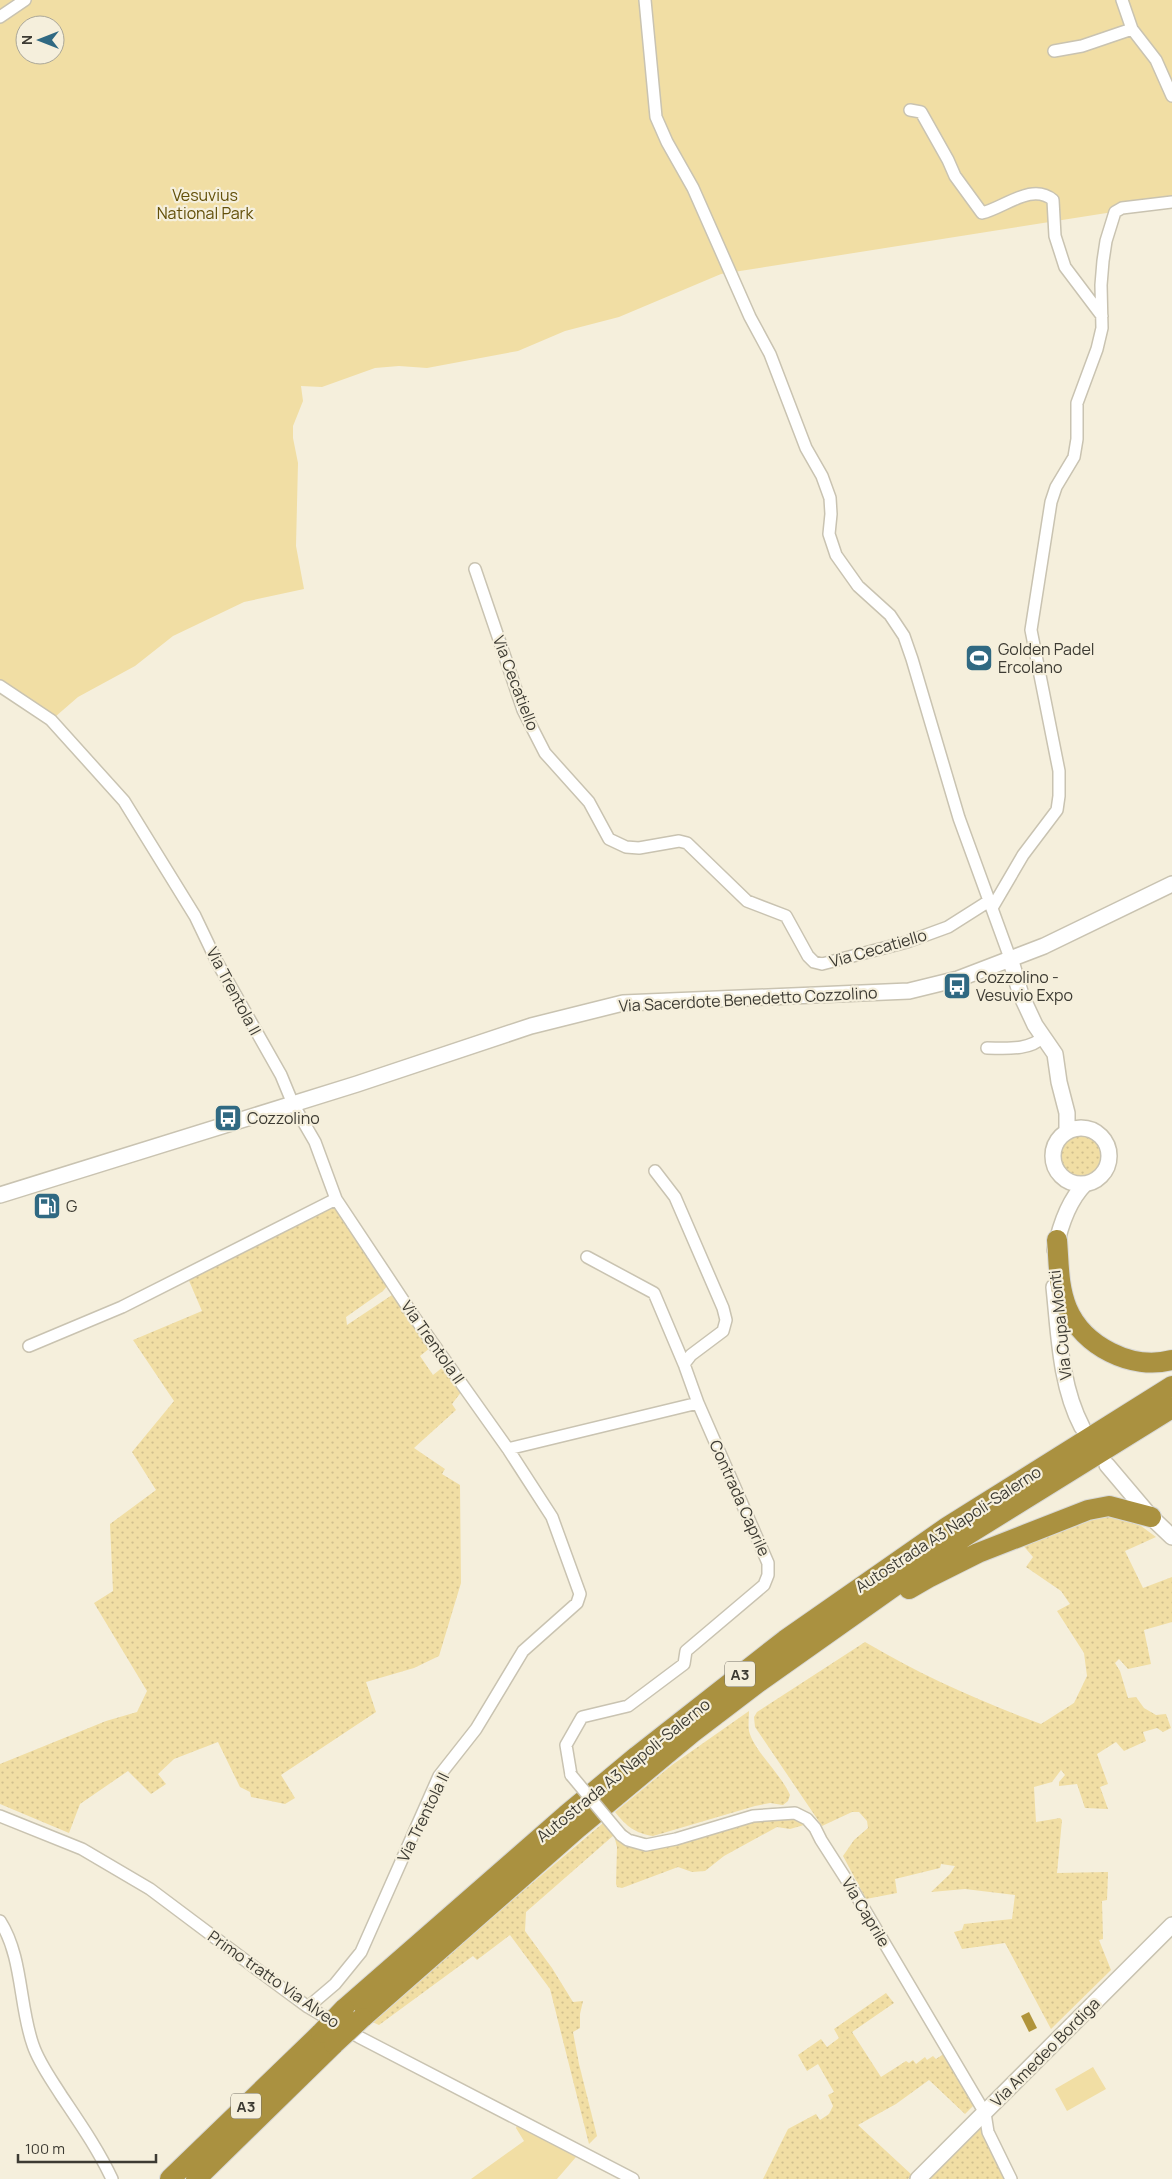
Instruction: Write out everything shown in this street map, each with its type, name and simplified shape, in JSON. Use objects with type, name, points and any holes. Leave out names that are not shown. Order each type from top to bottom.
[{"type":"highway","points":[[1057,1240],[1060,1286],[1067,1309],[1080,1329],[1097,1344],[1116,1355],[1140,1361],[1166,1362],[1172,1360]]},
{"type":"highway","name":"Autostrada A3 Napoli-Salerno","points":[[170,2179],[328,2038],[566,1815],[757,1661],[828,1609],[947,1527],[1172,1386]]},
{"type":"highway","name":"Autostrada A3 Napoli-Salerno","points":[[353,2014],[685,1739],[759,1682],[964,1537],[1172,1408]]},
{"type":"highway","points":[[759,1682],[806,1657],[928,1578],[978,1553],[1088,1510],[1109,1506],[1151,1517]]},
{"type":"highway","name":"Autostrada A3 Napoli-Salerno","points":[[196,2179],[328,2038]]},
{"type":"main road","name":"Via Sacerdote Benedetto Cozzolino","points":[[0,1195],[292,1104],[531,1026],[623,1003],[909,991],[958,979],[1044,946],[1172,884]]},
{"type":"main road","points":[[1010,958],[1020,995],[1043,1037],[1055,1054],[1059,1082],[1067,1113],[1066,1131]]},
{"type":"main road","points":[[1067,1113],[1082,1127]]},
{"type":"main road","points":[[1082,1127],[1092,1129],[1101,1135],[1107,1144],[1109,1154],[1108,1164],[1103,1174],[1085,1184],[1074,1183],[1064,1178],[1057,1170],[1053,1159],[1054,1148],[1058,1138],[1066,1131],[1082,1127]]},
{"type":"main road","name":"Via Cupa Monti","points":[[1064,1178],[1065,1195],[1062,1220],[1052,1264],[1067,1389],[1082,1427]]},
{"type":"main road","name":"Via Cupa Monti","points":[[1062,1220],[1077,1191],[1085,1184]]},
{"type":"main road","points":[[1107,1465],[1151,1517],[1172,1537]]},
{"type":"main road","name":"Via Amedeo Bordiga","points":[[918,2179],[1172,1925]]},
{"type":"street","points":[[0,17],[25,0]]},
{"type":"street","points":[[645,0],[656,117],[667,142],[693,188],[750,317],[770,354],[806,448],[822,476],[830,498],[829,534],[836,555],[858,586],[890,615],[904,636],[959,818],[1010,958]]},
{"type":"street","points":[[1122,0],[1132,29],[1156,60],[1172,96]]},
{"type":"street","points":[[1054,51],[1082,46],[1132,29]]},
{"type":"street","points":[[910,110],[921,112],[955,176],[982,213],[1032,194],[1043,194],[1053,200],[1055,236],[1065,267],[1102,316]]},
{"type":"street","points":[[991,905],[1023,855],[1057,810],[1059,771],[1031,630],[1051,502],[1056,487],[1074,456],[1077,439],[1077,403],[1097,349],[1102,328],[1101,285],[1106,241],[1115,212],[1122,208],[1172,202]]},
{"type":"street","name":"Via Cecatiello","points":[[475,569],[524,710],[545,753],[589,802],[609,838],[626,847],[639,848],[679,841],[687,844],[747,901],[786,916],[808,956],[814,962],[822,964],[907,942],[948,927],[991,905]]},
{"type":"street","name":"Via Trentola II","points":[[0,686],[51,720],[72,741],[124,801],[195,916],[217,962],[281,1076],[292,1104],[315,1142],[336,1199],[415,1318],[508,1449],[552,1517],[580,1594],[577,1603],[523,1651],[476,1729],[440,1776],[361,1952],[335,1984],[308,2007]]},
{"type":"street","points":[[987,1048],[1026,1047],[1038,1042],[1043,1037]]},
{"type":"street","points":[[655,1171],[675,1197],[723,1308],[726,1320],[723,1331],[691,1355],[684,1364]]},
{"type":"street","points":[[29,1346],[122,1307],[336,1199]]},
{"type":"street","name":"Contrada Caprile","points":[[587,1257],[654,1293],[698,1403],[768,1563],[768,1575],[764,1585],[686,1651],[684,1664],[628,1706],[582,1717],[566,1745],[570,1775],[621,1835]]},
{"type":"street","points":[[508,1449],[698,1403]]},
{"type":"street","name":"Via Caprile","points":[[621,1835],[628,1840],[646,1845],[676,1839],[753,1816],[795,1813],[806,1819],[815,1828],[853,1890],[985,2113],[988,2132],[1011,2179]]},
{"type":"street","name":"Primo tratto Via Alveo","points":[[0,1816],[82,1849],[150,1889],[308,2007],[359,2037],[633,2179]]},
{"type":"street","points":[[0,1921],[6,1930],[15,1960],[33,2046],[43,2067],[92,2142],[112,2179]]},
{"type":"green space","name":"Vesuvius National Park","points":[[0,0],[1172,0],[1172,81],[1167,83],[1172,91],[1172,205],[1113,212],[721,274],[619,317],[565,331],[518,351],[427,368],[399,366],[375,368],[322,387],[301,386],[303,401],[293,426],[293,438],[298,463],[296,546],[304,589],[244,602],[173,636],[135,666],[78,697],[48,723],[0,691]]},
{"type":"green space","name":"Golden Padel Ercolano","points":[[979,650],[986,661],[980,665],[978,662],[976,663],[971,655]]},
{"type":"green space","points":[[1085,1134],[1097,1140],[1102,1147],[1102,1165],[1097,1172],[1090,1177],[1077,1178],[1069,1175],[1062,1168],[1059,1152],[1062,1144],[1069,1137]]},
{"type":"green space","points":[[339,1204],[387,1286],[383,1291],[346,1317],[347,1325],[392,1295],[430,1348],[420,1356],[433,1375],[443,1367],[462,1391],[452,1404],[456,1410],[414,1448],[445,1469],[442,1474],[460,1485],[461,1583],[439,1656],[414,1668],[366,1682],[376,1712],[281,1775],[295,1798],[285,1804],[251,1797],[250,1792],[240,1787],[218,1742],[174,1759],[158,1774],[166,1784],[151,1794],[128,1771],[80,1804],[69,1833],[0,1804],[0,1764],[106,1721],[137,1712],[147,1691],[94,1603],[113,1591],[110,1524],[156,1490],[132,1452],[174,1401],[133,1340],[202,1311],[187,1276]]},
{"type":"green space","points":[[1111,1515],[1137,1523],[1156,1537],[1125,1551],[1143,1588],[1172,1577],[1172,1622],[1144,1630],[1151,1664],[1128,1669],[1119,1659],[1115,1663],[1120,1671],[1128,1698],[1136,1697],[1144,1708],[1156,1715],[1166,1714],[1171,1728],[1163,1732],[1157,1728],[1143,1732],[1146,1741],[1124,1751],[1116,1742],[1097,1754],[1108,1784],[1100,1787],[1108,1809],[1085,1808],[1077,1784],[1059,1786],[1059,1782],[1065,1775],[1061,1770],[1052,1782],[1034,1787],[1036,1822],[1060,1818],[1062,1820],[1057,1873],[1108,1872],[1107,1900],[1102,1901],[1103,1939],[1099,1940],[1111,1970],[1051,2029],[1005,1943],[962,1949],[954,1932],[962,1930],[964,1924],[1012,1919],[1015,1895],[965,1889],[931,1892],[950,1874],[955,1866],[941,1864],[940,1868],[895,1879],[897,1893],[866,1899],[843,1856],[854,1840],[868,1828],[867,1821],[859,1812],[852,1812],[822,1826],[755,1727],[754,1717],[757,1712],[865,1642],[951,1687],[1041,1724],[1074,1703],[1087,1676],[1084,1653],[1057,1611],[1070,1604],[1061,1591],[1026,1567],[1033,1557],[1021,1543],[1096,1516]]},
{"type":"green space","points":[[749,1711],[749,1731],[752,1739],[786,1787],[790,1795],[788,1801],[783,1805],[770,1803],[755,1806],[653,1836],[641,1833],[623,1822],[615,1812],[672,1765]]},
{"type":"green space","points":[[765,1817],[794,1818],[804,1825],[790,1829],[777,1827],[724,1856],[705,1871],[692,1872],[678,1867],[622,1888],[617,1887],[616,1884],[617,1847],[614,1835],[526,1912],[525,1931],[552,1968],[573,2002],[583,2001],[580,2014],[580,2028],[573,2032],[597,2136],[589,2144],[550,1989],[510,1935],[477,1960],[473,1956],[379,2025],[370,2021],[603,1823],[615,1835],[648,1848]]},
{"type":"green space","points":[[886,1993],[894,2003],[852,2032],[881,2077],[906,2061],[909,2063],[913,2060],[916,2064],[925,2057],[927,2060],[933,2056],[936,2059],[945,2053],[977,2102],[965,2114],[929,2080],[896,2104],[858,2125],[912,2175],[908,2179],[763,2179],[788,2129],[816,2114],[820,2120],[829,2114],[833,2106],[828,2095],[834,2092],[818,2064],[807,2071],[798,2055],[821,2039],[827,2047],[839,2038],[834,2029]]},
{"type":"green space","points":[[1093,2067],[1106,2089],[1067,2111],[1055,2089]]},
{"type":"green space","points":[[517,2125],[576,2157],[557,2179],[471,2179],[524,2141],[516,2128]]},
{"type":"green space","points":[[981,2128],[1007,2179],[930,2179]]},
{"type":"shaded area","points":[[1029,2012],[1037,2028],[1029,2032],[1021,2016]]},
{"type":"place","name":"Golden Padel Ercolano","points":[[979,658]]},
{"type":"place","name":"Cozzolino - Vesuvio Expo","points":[[957,986]]},
{"type":"place","name":"Cozzolino","points":[[228,1118]]},
{"type":"place","name":"G","points":[[47,1206]]}]
